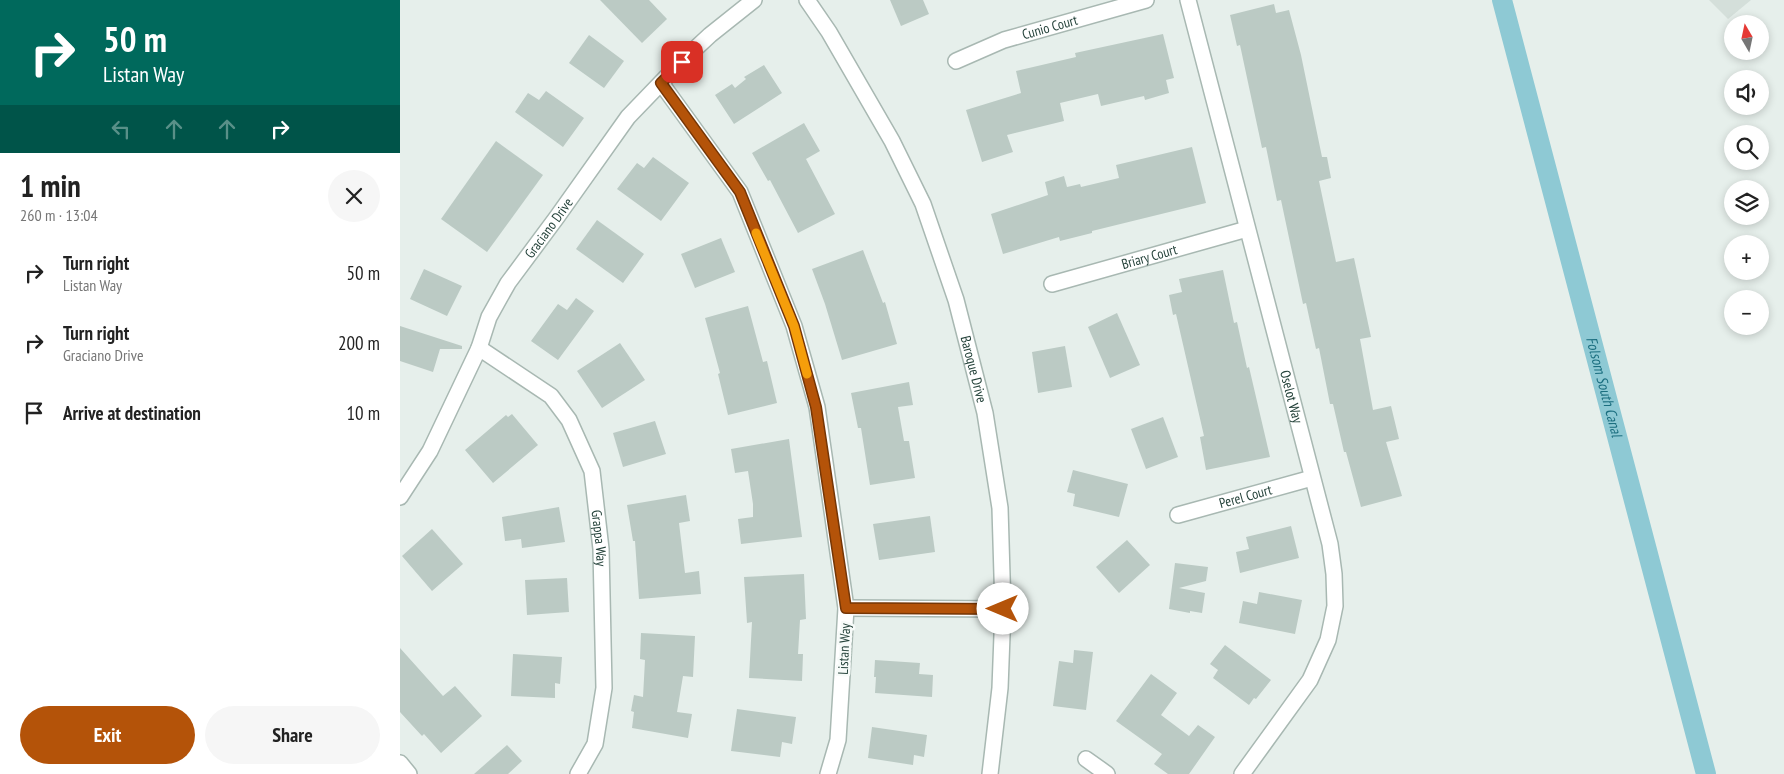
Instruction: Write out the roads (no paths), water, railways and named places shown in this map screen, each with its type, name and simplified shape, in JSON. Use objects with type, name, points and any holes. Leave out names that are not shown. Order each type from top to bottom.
[{"type":"street","name":"Graciano Drive","points":[[400,497],[430,451],[479,348],[490,317],[508,283],[628,117],[710,35],[754,0]]},
{"type":"street","name":"Baroque Drive","points":[[807,0],[829,32],[892,142],[924,204],[956,300],[985,413],[1000,508],[1003,609],[1000,688],[990,774]]},
{"type":"street","name":"Cunio Court","points":[[956,61],[1004,40],[1146,0]]},
{"type":"street","name":"Oselot Way","points":[[1188,0],[1330,544],[1334,574],[1335,606],[1328,640],[1310,680],[1242,774]]},
{"type":"street","name":"Listan Way","points":[[661,83],[740,192],[794,326],[816,407],[846,608],[838,740],[828,774]]},
{"type":"street","name":"Briary Court","points":[[1052,284],[1247,229]]},
{"type":"street","name":"Grappa Way","points":[[479,348],[551,396],[569,420],[592,471],[601,549],[604,688],[595,744],[578,774]]},
{"type":"street","name":"Perel Court","points":[[1178,515],[1312,478]]},
{"type":"street","points":[[846,608],[1003,609]]},
{"type":"street","points":[[1086,758],[1107,774]]},
{"type":"street","points":[[400,763],[410,774]]},
{"type":"waterway","name":"Folsom South Canal","points":[[1502,0],[1706,774]]}]
